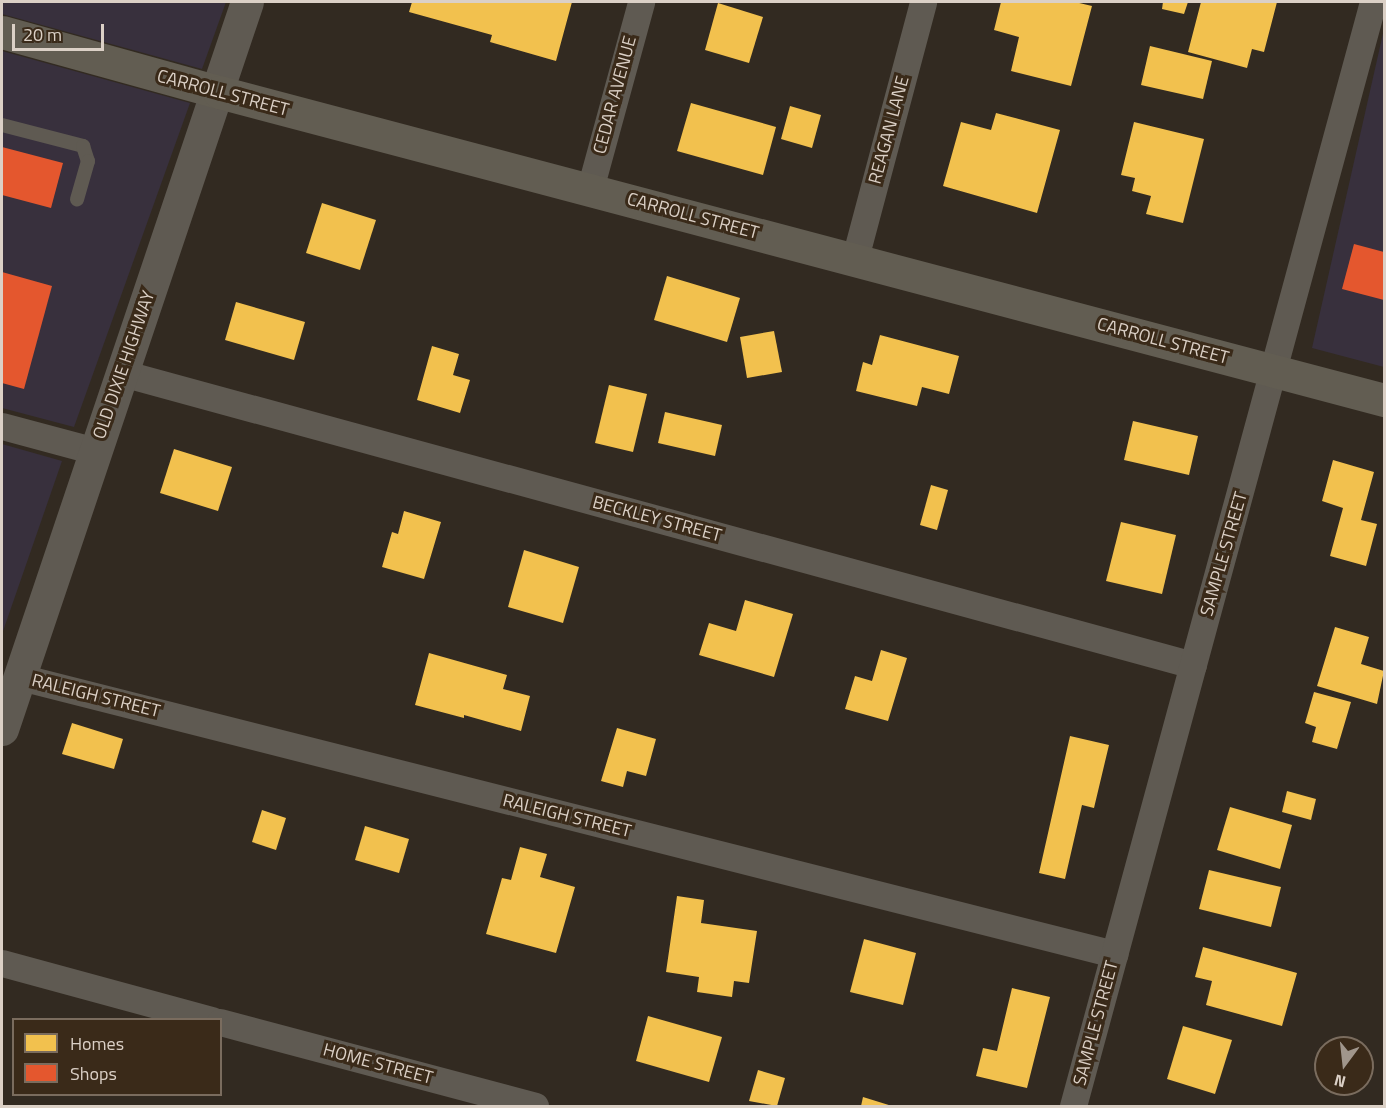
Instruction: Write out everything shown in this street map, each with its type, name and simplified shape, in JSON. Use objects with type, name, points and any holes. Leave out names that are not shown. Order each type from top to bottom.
[{"type":"main road","name":"CARROLL STREET","points":[[2,32],[219,92],[855,258],[1384,400]]},
{"type":"street","name":"OLD DIXIE HIGHWAY","points":[[2,729],[219,92],[247,2]]},
{"type":"street","name":"CEDAR AVENUE","points":[[590,189],[641,2]]},
{"type":"street","name":"REAGAN LANE","points":[[855,258],[923,2]]},
{"type":"street","name":"SAMPLE STREET","points":[[1074,1107],[1373,2]]},
{"type":"street","name":"BECKLEY STREET","points":[[122,373],[1193,665]]},
{"type":"street","points":[[2,426],[95,451]]},
{"type":"street","name":"RALEIGH STREET","points":[[20,677],[1114,954]]},
{"type":"street","points":[[2,963],[205,1018]]},
{"type":"street","name":"HOME STREET","points":[[222,1023],[536,1107]]},
{"type":"lane","points":[[2,125],[83,146],[88,161],[77,199]]},
{"type":"shaded area","points":[[2,2],[226,2],[202,69],[2,14]]},
{"type":"shaded area","points":[[1384,29],[1384,367],[1312,348]]},
{"type":"shaded area","points":[[2,51],[190,103],[74,427],[2,408]]},
{"type":"shaded area","points":[[2,444],[62,461],[2,634]]},
{"type":"building: Homes","points":[[412,2],[572,2],[556,61],[490,42],[492,35],[409,12]]},
{"type":"building: Homes","points":[[1001,2],[1075,2],[1092,6],[1071,86],[1011,71],[1019,37],[994,30]]},
{"type":"building: Homes","points":[[1163,2],[1188,2],[1184,14],[1162,9]]},
{"type":"building: Homes","points":[[1201,2],[1277,2],[1264,52],[1252,49],[1247,68],[1188,52]]},
{"type":"building: Homes","points":[[718,3],[763,17],[749,63],[705,50]]},
{"type":"building: Homes","points":[[1150,46],[1212,61],[1203,99],[1141,85]]},
{"type":"building: Homes","points":[[691,103],[776,127],[763,175],[677,151]]},
{"type":"building: Homes","points":[[790,106],[821,115],[812,148],[781,139]]},
{"type":"building: Homes","points":[[996,113],[1060,130],[1037,213],[943,186],[961,122],[991,130]]},
{"type":"building: Homes","points":[[1134,122],[1204,139],[1183,223],[1146,214],[1151,196],[1132,191],[1135,178],[1121,175]]},
{"type":"building: Homes","points":[[322,203],[376,220],[360,270],[306,253]]},
{"type":"building: Homes","points":[[667,276],[740,298],[727,342],[654,320]]},
{"type":"building: Homes","points":[[236,302],[305,322],[294,360],[225,340]]},
{"type":"building: Homes","points":[[774,331],[782,372],[747,378],[740,337]]},
{"type":"building: Homes","points":[[880,335],[959,356],[949,394],[922,387],[917,406],[856,391],[863,362],[872,365]]},
{"type":"building: Homes","points":[[432,346],[459,354],[453,375],[470,380],[460,413],[417,400]]},
{"type":"building: Homes","points":[[609,385],[647,394],[633,452],[595,443]]},
{"type":"building: Homes","points":[[665,412],[722,425],[715,456],[658,443]]},
{"type":"building: Homes","points":[[1133,421],[1198,436],[1189,475],[1124,460]]},
{"type":"building: Homes","points":[[174,449],[232,467],[218,511],[160,493]]},
{"type":"building: Homes","points":[[1333,460],[1374,472],[1361,520],[1377,524],[1366,566],[1330,556],[1343,508],[1322,501]]},
{"type":"building: Homes","points":[[931,485],[948,490],[937,530],[920,525]]},
{"type":"building: Homes","points":[[404,511],[441,522],[424,579],[382,567],[392,532],[398,534]]},
{"type":"building: Homes","points":[[1121,522],[1176,535],[1162,594],[1106,581]]},
{"type":"building: Homes","points":[[524,550],[579,567],[563,623],[508,607]]},
{"type":"building: Homes","points":[[745,600],[793,614],[774,677],[699,655],[709,623],[736,631]]},
{"type":"building: Homes","points":[[1335,627],[1369,637],[1361,664],[1384,671],[1377,704],[1317,686]]},
{"type":"building: Homes","points":[[881,650],[907,658],[888,721],[845,709],[855,676],[872,681]]},
{"type":"building: Homes","points":[[429,653],[507,675],[503,689],[530,696],[521,731],[464,715],[464,718],[415,705]]},
{"type":"building: Homes","points":[[1314,692],[1351,702],[1337,749],[1312,742],[1316,727],[1305,723]]},
{"type":"building: Homes","points":[[72,723],[123,739],[114,769],[62,754]]},
{"type":"building: Homes","points":[[617,728],[656,739],[646,776],[627,771],[623,787],[601,781]]},
{"type":"building: Homes","points":[[1070,736],[1109,745],[1094,808],[1082,805],[1065,879],[1039,873]]},
{"type":"building: Homes","points":[[1287,791],[1316,799],[1311,820],[1282,812]]},
{"type":"building: Homes","points":[[1230,807],[1292,825],[1280,869],[1217,850]]},
{"type":"building: Homes","points":[[262,810],[286,818],[276,850],[252,842]]},
{"type":"building: Homes","points":[[365,826],[409,839],[399,873],[355,860]]},
{"type":"building: Homes","points":[[520,847],[547,854],[540,877],[575,887],[556,953],[486,934],[502,878],[511,880]]},
{"type":"building: Homes","points":[[1209,870],[1281,887],[1271,927],[1199,909]]},
{"type":"building: Homes","points":[[677,896],[704,900],[701,923],[757,931],[749,983],[734,981],[732,997],[697,992],[699,977],[666,972]]},
{"type":"building: Homes","points":[[864,939],[916,953],[903,1005],[850,992]]},
{"type":"building: Homes","points":[[1203,947],[1297,973],[1282,1026],[1206,1005],[1212,981],[1195,977]]},
{"type":"building: Homes","points":[[1012,988],[1050,997],[1027,1088],[976,1076],[983,1048],[997,1051]]},
{"type":"building: Homes","points":[[648,1016],[722,1037],[709,1082],[636,1061]]},
{"type":"building: Homes","points":[[1183,1026],[1232,1040],[1215,1094],[1167,1079]]},
{"type":"building: Homes","points":[[758,1070],[785,1078],[777,1106],[749,1101]]},
{"type":"building: Homes","points":[[863,1097],[892,1106],[861,1106]]},
{"type":"building: Shops","points":[[2,147],[63,163],[51,208],[2,195]]},
{"type":"building: Shops","points":[[1354,244],[1384,252],[1384,300],[1342,289]]},
{"type":"building: Shops","points":[[2,272],[52,286],[24,389],[2,383]]}]
